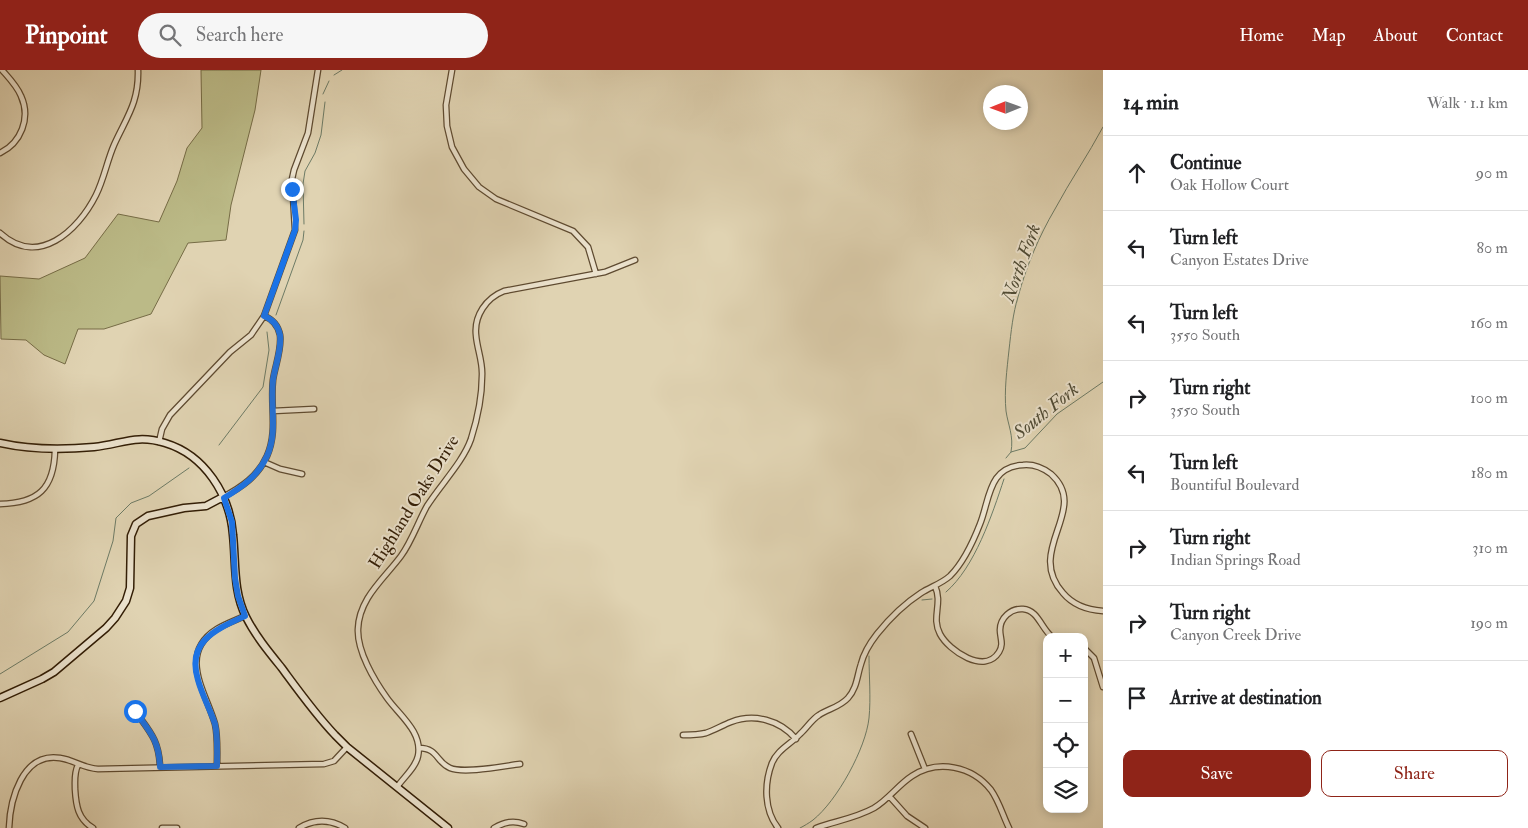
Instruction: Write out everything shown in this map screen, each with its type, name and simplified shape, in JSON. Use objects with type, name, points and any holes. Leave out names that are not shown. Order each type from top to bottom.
[{"type":"main road","points":[[0,442],[23,448],[54,450],[100,446],[132,439],[159,442],[179,449],[196,460],[212,478],[224,498],[232,522],[235,578],[238,596],[245,616],[259,638],[313,709],[347,747],[448,828]]},
{"type":"main road","points":[[0,698],[54,672],[106,628],[115,618],[126,600],[130,588],[131,536],[134,527],[140,521],[148,516],[184,508],[206,506],[224,498]]},
{"type":"street","points":[[0,153],[11,146],[18,138],[25,116],[24,104],[20,93],[2,70]]},
{"type":"street","points":[[0,233],[20,245],[30,247],[42,246],[59,239],[76,224],[95,197],[114,145],[129,116],[136,92],[138,70]]},
{"type":"street","points":[[159,442],[162,429],[170,415],[230,352],[252,335],[264,316],[295,230],[292,179],[308,132],[318,70]]},
{"type":"street","points":[[452,70],[446,106],[447,126],[452,147],[464,169],[480,187],[496,199],[573,231],[588,247],[596,274]]},
{"type":"street","name":"Highland Oaks Drive","points":[[419,748],[416,735],[387,699],[362,653],[358,630],[362,608],[369,596],[402,554],[427,507],[468,446],[473,432],[482,381],[481,358],[475,332],[477,319],[483,307],[493,297],[504,291],[596,274],[636,260]]},
{"type":"street","points":[[224,498],[249,481],[264,462],[270,449],[273,435],[273,386],[280,336],[273,320],[264,316]]},
{"type":"street","points":[[273,411],[314,409]]},
{"type":"street","points":[[0,504],[24,501],[40,493],[48,484],[53,473],[54,450]]},
{"type":"street","points":[[264,462],[280,469],[302,474]]},
{"type":"street","points":[[778,828],[770,814],[767,801],[770,772],[778,754],[796,739],[814,718],[840,705],[849,697],[856,685],[864,653],[894,614],[920,593],[935,586],[953,572],[970,547],[996,478],[1011,468],[1025,465],[1033,466],[1048,472],[1061,487],[1064,496],[1064,511],[1050,555],[1051,569],[1056,584],[1075,603],[1088,609],[1103,611]]},
{"type":"street","points":[[935,586],[939,597],[936,618],[940,634],[950,647],[967,658],[983,662],[996,656],[1002,644],[1000,628],[1003,620],[1015,610],[1023,609],[1033,612],[1048,633]]},
{"type":"street","points":[[217,766],[216,728],[198,679],[196,660],[201,646],[210,634],[218,628],[245,616]]},
{"type":"street","points":[[1088,652],[1094,658],[1103,687]]},
{"type":"street","points":[[135,711],[156,741],[160,767]]},
{"type":"street","points":[[683,735],[704,733],[732,721],[753,718],[775,723],[788,731],[796,739]]},
{"type":"street","points":[[911,734],[925,769]]},
{"type":"street","points":[[9,828],[16,790],[32,766],[45,759],[56,757],[93,768],[324,764],[334,761],[347,747]]},
{"type":"street","points":[[397,787],[416,761],[419,748],[430,750],[446,766],[454,770],[520,764]]},
{"type":"street","points":[[78,765],[75,774],[76,806],[82,818],[93,828]]},
{"type":"street","points":[[816,828],[860,815],[876,807],[890,797],[911,776],[925,769],[938,766],[966,770],[977,777],[993,794],[1009,828]]},
{"type":"street","points":[[890,797],[907,816],[925,828]]},
{"type":"street","points":[[299,828],[320,821],[337,824],[345,828]]},
{"type":"street","points":[[494,828],[509,821],[518,821],[524,824]]},
{"type":"street","points":[[162,828],[177,828]]},
{"type":"shaded area","points":[[201,70],[261,70],[255,110],[231,205],[226,240],[188,243],[151,314],[104,329],[78,329],[65,364],[44,355],[26,340],[1,339],[0,276],[39,279],[85,258],[118,214],[159,222],[177,181],[187,148],[202,128]]},
{"type":"waterway","points":[[334,75],[342,70]]},
{"type":"waterway","points":[[323,94],[329,81]]},
{"type":"waterway","points":[[304,224],[303,184],[305,171],[315,153],[321,135],[325,102]]},
{"type":"waterway","name":"North Fork","points":[[1011,452],[1012,441],[1005,403],[1007,365],[1016,303],[1038,241],[1103,127]]},
{"type":"waterway","points":[[276,315],[303,240],[304,231]]},
{"type":"waterway","points":[[219,445],[263,387],[269,350],[267,332]]},
{"type":"waterway","name":"South Fork","points":[[1006,458],[1011,452],[1025,448],[1057,414],[1103,382]]},
{"type":"waterway","points":[[0,674],[68,632],[94,601],[113,541],[116,518],[131,503],[149,496],[189,468]]},
{"type":"waterway","points":[[946,592],[966,569],[974,555],[988,524],[1004,479]]},
{"type":"waterway","points":[[922,600],[932,599]]},
{"type":"waterway","points":[[800,828],[813,820],[831,800],[849,773],[862,744],[867,730],[870,710],[869,656]]},
{"type":"route","points":[[135,711],[156,741],[160,767],[217,766],[216,728],[198,679],[196,660],[201,646],[210,634],[218,628],[245,616],[240,604],[235,578],[232,522],[224,498],[240,488],[257,473],[267,456],[271,443],[273,428],[272,394],[280,336],[273,320],[264,316],[295,230],[296,220],[292,189]]}]
